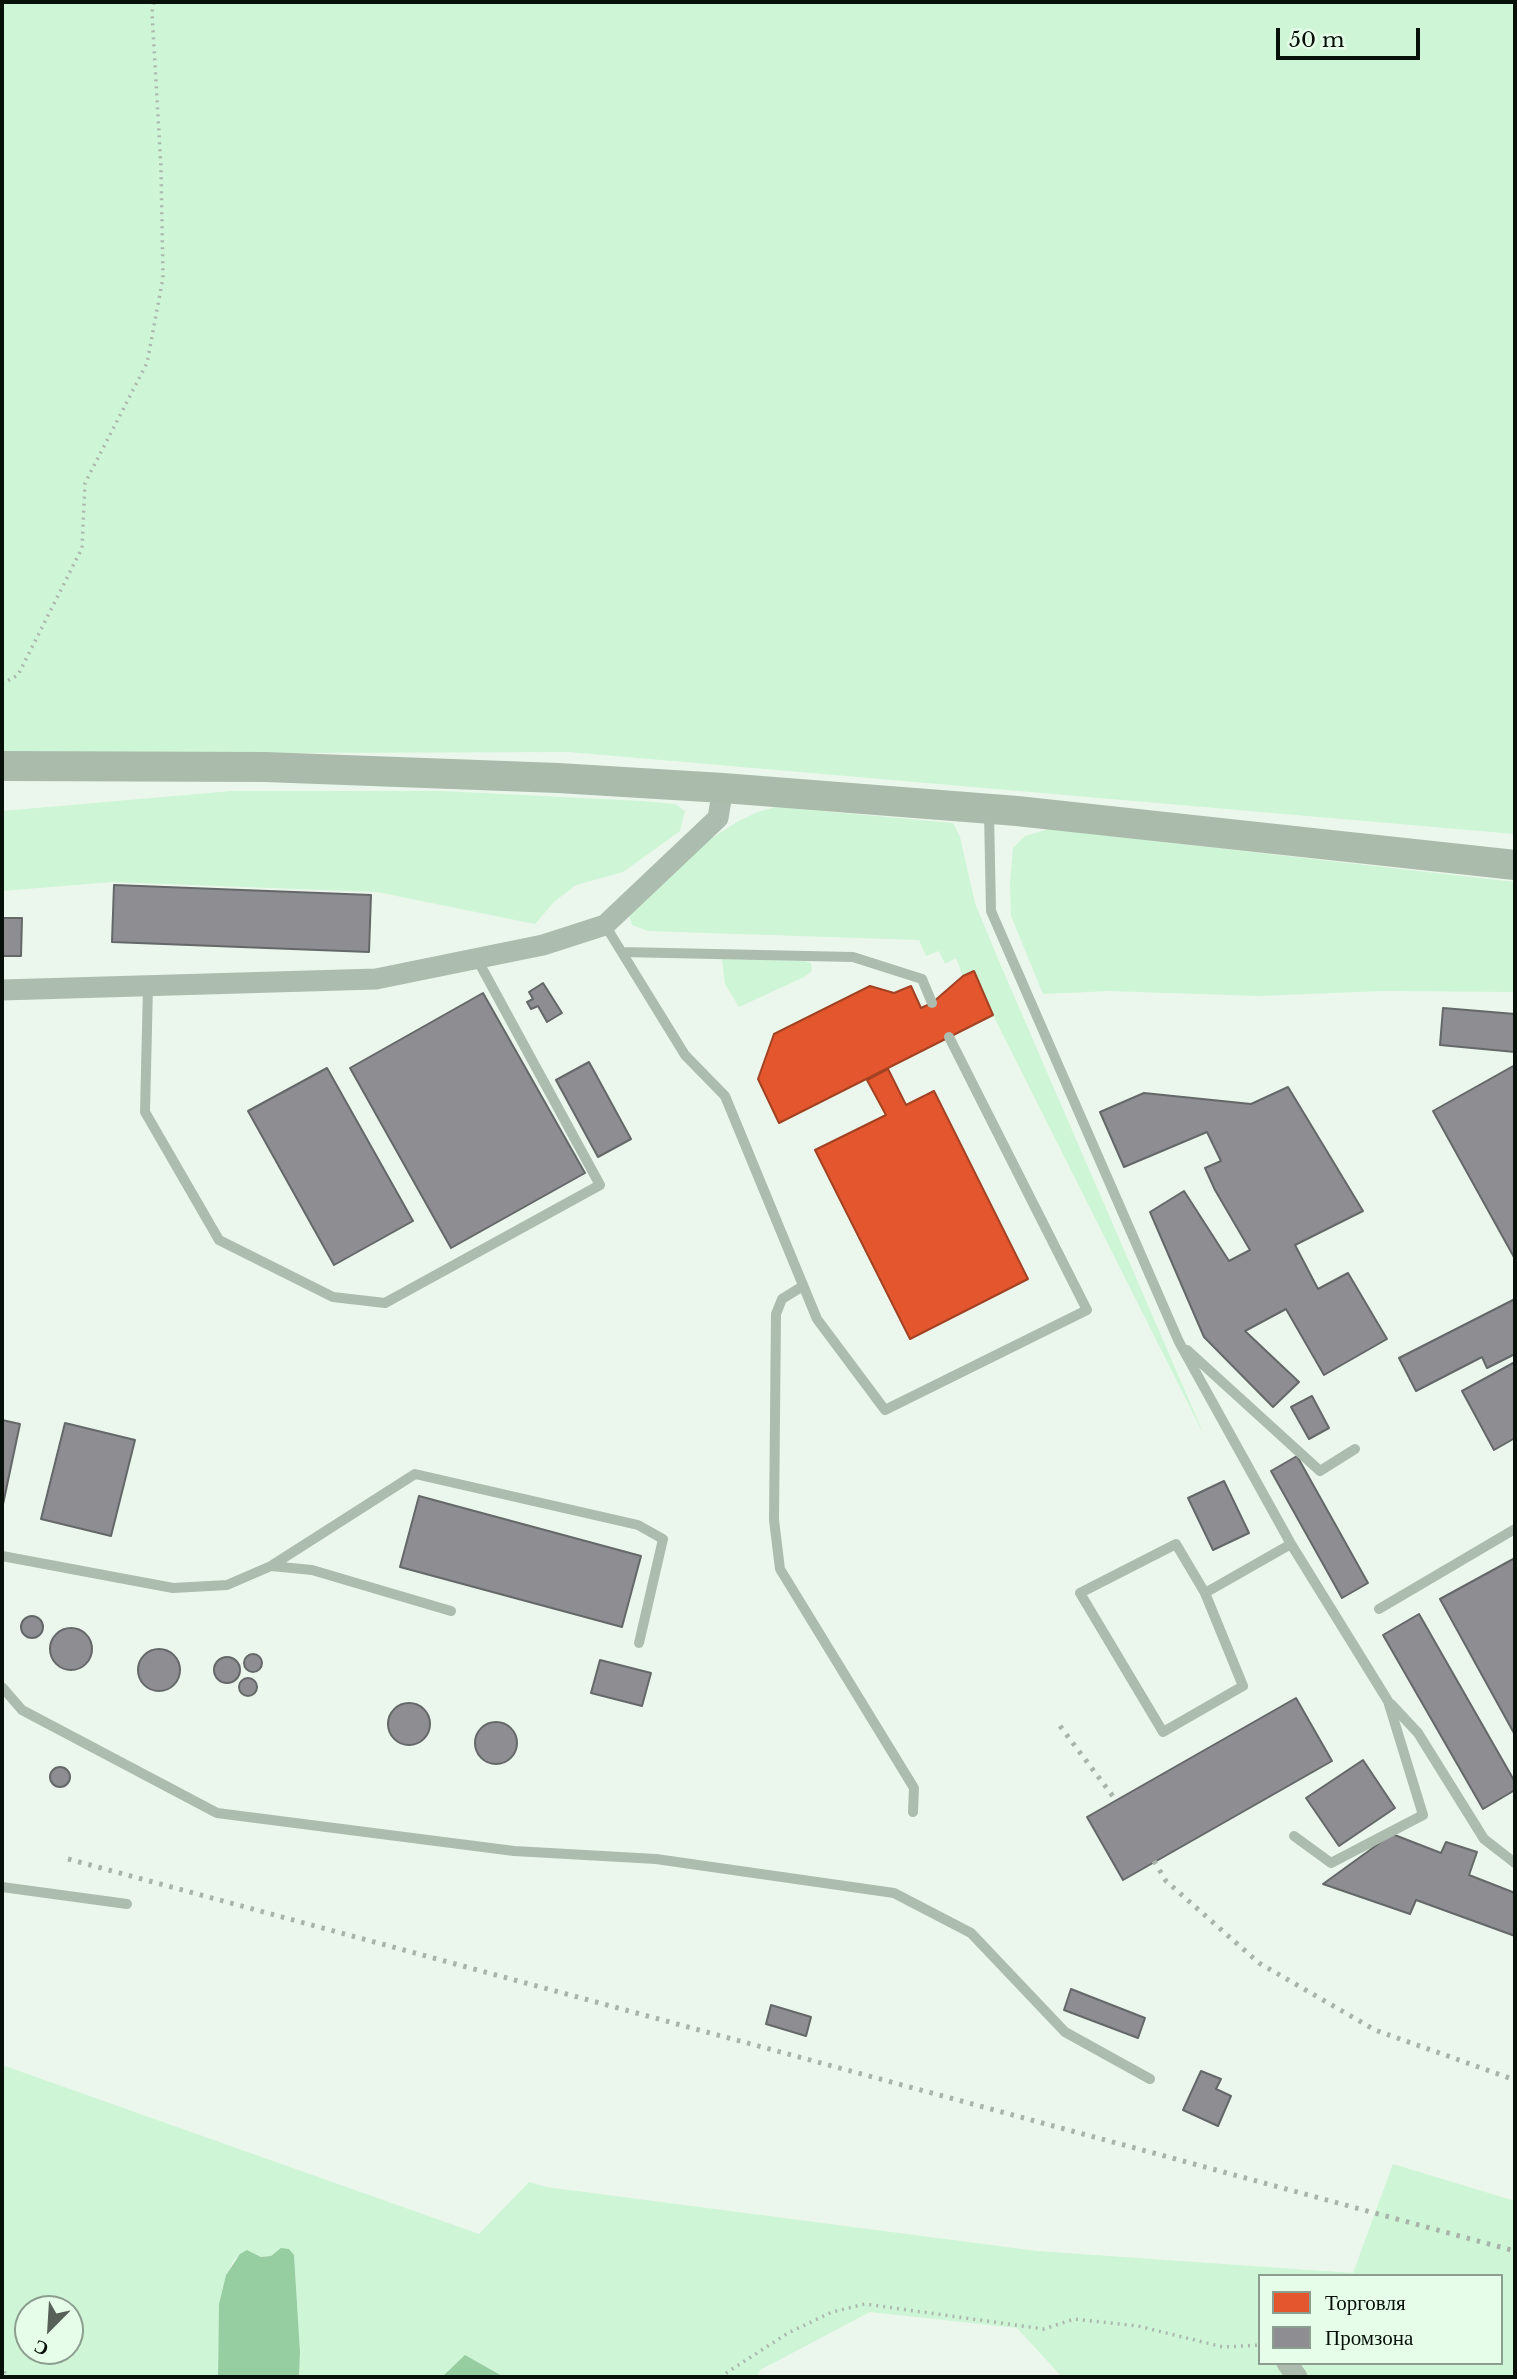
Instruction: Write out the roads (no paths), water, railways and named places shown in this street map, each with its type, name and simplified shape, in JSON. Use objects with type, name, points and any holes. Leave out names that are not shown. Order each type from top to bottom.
[{"type":"main road","points":[[2,766],[265,767],[558,778],[723,788],[989,810],[1515,865]]},
{"type":"street","points":[[2,990],[376,979],[543,945],[606,925],[718,818],[723,788]]},
{"type":"lane","points":[[989,810],[991,911],[1179,1342],[1291,1544],[1388,1702],[1418,1733],[1484,1839],[1515,1863]]},
{"type":"lane","points":[[606,925],[685,1055],[725,1096],[817,1319],[885,1410],[1087,1310],[949,1037]]},
{"type":"lane","points":[[622,952],[853,957],[922,979],[932,1003]]},
{"type":"lane","points":[[148,986],[145,1112],[219,1240],[333,1297],[385,1303],[600,1185],[477,959]]},
{"type":"lane","points":[[803,1286],[782,1299],[776,1314],[774,1520],[780,1569],[914,1788],[913,1812]]},
{"type":"lane","points":[[1179,1342],[1320,1471],[1356,1449]]},
{"type":"lane","points":[[2,1556],[173,1588],[227,1585],[271,1566],[415,1474],[638,1525],[663,1539],[639,1643]]},
{"type":"lane","points":[[1379,1609],[1515,1529]]},
{"type":"lane","points":[[1176,1544],[1205,1593],[1243,1686],[1163,1732],[1080,1594],[1176,1544]]},
{"type":"lane","points":[[1205,1593],[1291,1544]]},
{"type":"lane","points":[[271,1566],[312,1570],[451,1612]]},
{"type":"lane","points":[[2,1687],[22,1710],[217,1813],[514,1851],[656,1859],[894,1893],[971,1933],[1065,2032],[1150,2079]]},
{"type":"lane","points":[[1294,1836],[1331,1863],[1423,1815],[1388,1702]]},
{"type":"lane","points":[[2,1887],[127,1903]]},
{"type":"railway","points":[[1060,1726],[1115,1799]]},
{"type":"railway","points":[[68,1859],[1515,2251]]},
{"type":"railway","points":[[1154,1861],[1166,1881],[1259,1963],[1375,2030],[1515,2080]]}]
